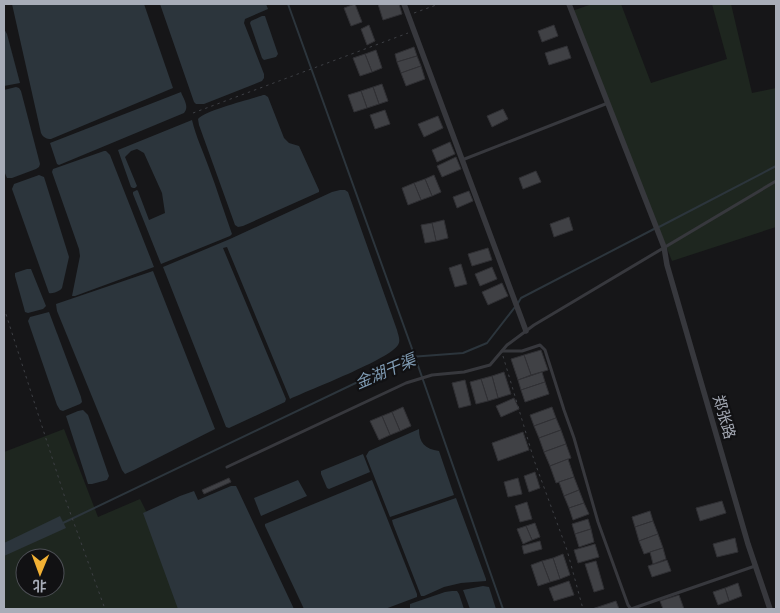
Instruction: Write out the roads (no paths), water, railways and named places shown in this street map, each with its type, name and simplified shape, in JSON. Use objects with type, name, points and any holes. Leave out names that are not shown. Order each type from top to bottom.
[{"type":"street","points":[[404,4],[526,331]]},
{"type":"street","name":"郑张路","points":[[570,4],[664,247],[667,264],[755,566],[770,609]]},
{"type":"lane","points":[[462,160],[608,103]]},
{"type":"lane","points":[[227,467],[406,383],[432,374],[464,372],[490,364],[507,345],[526,331],[776,181]]},
{"type":"lane","points":[[502,351],[522,351],[540,345],[545,350],[574,438],[598,522],[628,606],[631,609],[755,566]]},
{"type":"waterway","points":[[288,4],[503,609]]},
{"type":"waterway","name":"金湖干渠","points":[[659,227],[776,166]]},
{"type":"waterway","name":"金湖干渠","points":[[518,303],[521,298],[654,229]]},
{"type":"waterway","name":"金湖干渠","points":[[63,523],[410,357],[463,353],[487,343],[515,307]]}]
